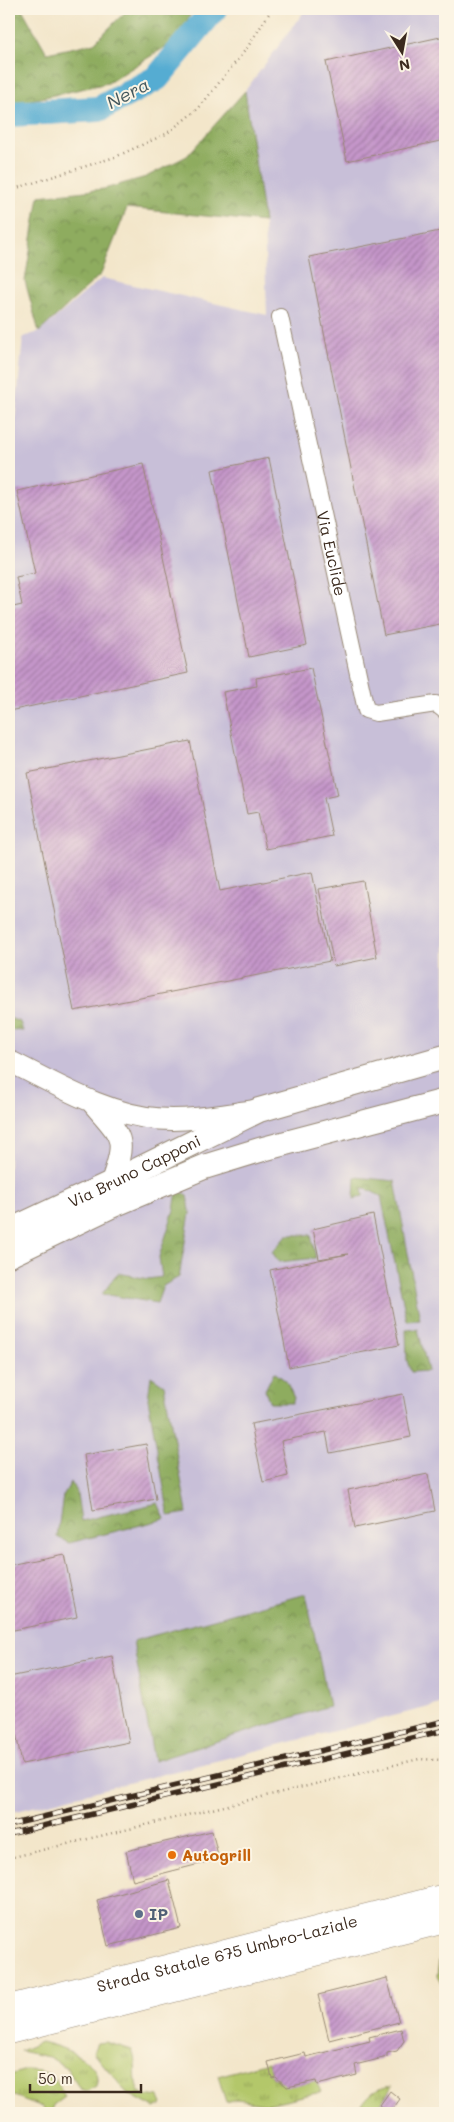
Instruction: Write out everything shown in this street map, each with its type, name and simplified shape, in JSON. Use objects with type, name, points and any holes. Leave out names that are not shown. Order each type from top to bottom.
[{"type":"highway","name":"Strada Statale 675 Umbro-Laziale","points":[[9,2009],[445,1898]]},
{"type":"highway","name":"Strada Statale 675 Umbro-Laziale","points":[[9,2030],[445,1919]]},
{"type":"main road","name":"Via Bruno Capponi","points":[[9,1231],[111,1184],[258,1110],[445,1057]]},
{"type":"main road","name":"Via Bruno Capponi","points":[[9,1255],[128,1199],[204,1167],[263,1149],[445,1101]]},
{"type":"main road","points":[[258,1110],[250,1133],[254,1143],[263,1149]]},
{"type":"street","name":"Via Euclide","points":[[280,317],[366,710],[376,713],[436,704],[445,711]]},
{"type":"street","points":[[9,1062],[91,1100],[125,1112],[159,1118],[198,1118],[258,1110]]},
{"type":"street","points":[[91,1100],[117,1131],[122,1144],[120,1157],[111,1184]]},
{"type":"path","points":[[9,189],[18,188],[115,157],[166,134],[198,109],[247,48],[272,9]]},
{"type":"path","points":[[9,1858],[419,1758],[440,1760],[445,1766]]},
{"type":"shaded area","points":[[306,9],[445,9],[445,1703],[9,1813],[9,465],[11,464],[23,337],[39,332],[102,278],[267,315],[264,222],[245,91]]},
{"type":"green space","points":[[9,9],[22,9],[47,53],[94,43],[128,9],[193,9],[178,39],[108,83],[9,105]]},
{"type":"green space","points":[[245,91],[264,222],[127,208],[101,274],[39,332],[25,281],[39,196],[104,189],[146,177],[187,156]]},
{"type":"green space","points":[[9,1018],[20,1022],[23,1031],[9,1030]]},
{"type":"green space","points":[[355,1177],[395,1181],[420,1320],[407,1321],[381,1196],[362,1187],[363,1196],[354,1199]]},
{"type":"green space","points":[[177,1190],[188,1195],[190,1213],[179,1277],[163,1286],[157,1303],[102,1294],[118,1273],[148,1279],[162,1277],[159,1257],[174,1210]]},
{"type":"green space","points":[[287,1235],[311,1235],[316,1258],[279,1262],[272,1252]]},
{"type":"green space","points":[[418,1329],[428,1371],[411,1372],[407,1361],[406,1330]]},
{"type":"green space","points":[[274,1372],[286,1381],[294,1398],[292,1403],[270,1403],[265,1390]]},
{"type":"green space","points":[[151,1376],[164,1385],[187,1513],[169,1516],[148,1399]]},
{"type":"green space","points":[[71,1482],[77,1494],[81,1521],[158,1503],[165,1519],[69,1543],[57,1537],[63,1496]]},
{"type":"green space","points":[[306,1594],[329,1706],[154,1761],[133,1641]]},
{"type":"green space","points":[[445,1948],[445,1991],[437,1976],[440,1953]]},
{"type":"green space","points":[[41,2042],[69,2051],[87,2062],[94,2069],[97,2077],[96,2086],[87,2091],[80,2089],[66,2067],[49,2057],[20,2051]]},
{"type":"green space","points":[[106,2042],[132,2050],[135,2060],[138,2091],[145,2095],[159,2097],[162,2104],[154,2108],[127,2093],[93,2052],[97,2043]]},
{"type":"green space","points":[[268,2062],[272,2078],[316,2081],[321,2092],[267,2104],[238,2099],[226,2102],[218,2076]]},
{"type":"green space","points":[[26,2070],[46,2073],[58,2084],[65,2097],[54,2105],[51,2113],[46,2113],[43,2107],[9,2094],[9,2081],[13,2074]]},
{"type":"green space","points":[[392,2086],[380,2105],[390,2113],[357,2113],[371,2094],[385,2087]]},
{"type":"building","points":[[445,36],[445,140],[347,161],[326,62]]},
{"type":"building","points":[[445,230],[445,623],[384,635],[309,257]]},
{"type":"building","points":[[269,458],[307,645],[249,657],[212,470]]},
{"type":"building","points":[[143,464],[188,673],[9,711],[9,608],[22,605],[16,577],[35,573],[17,491]]},
{"type":"building","points":[[311,668],[338,795],[324,798],[332,836],[266,849],[258,812],[247,814],[223,692],[257,686],[256,678]]},
{"type":"building","points":[[190,741],[220,891],[312,872],[330,961],[74,1011],[27,773]]},
{"type":"building","points":[[363,881],[377,957],[334,966],[319,889]]},
{"type":"building","points":[[373,1215],[399,1345],[289,1367],[270,1270],[348,1254],[319,1259],[313,1229]]},
{"type":"building","points":[[403,1394],[411,1437],[330,1453],[326,1432],[281,1441],[288,1476],[263,1482],[251,1424]]},
{"type":"building","points":[[146,1444],[156,1499],[93,1510],[84,1455]]},
{"type":"building","points":[[428,1474],[435,1511],[355,1528],[348,1490]]},
{"type":"building","points":[[64,1554],[77,1617],[9,1631],[9,1565]]},
{"type":"building","points":[[112,1656],[129,1742],[22,1764],[9,1698],[9,1677]]},
{"type":"building","name":"Autogrill","points":[[212,1831],[219,1859],[133,1881],[126,1851]]},
{"type":"building","name":"IP","points":[[169,1880],[181,1928],[108,1946],[97,1900]]},
{"type":"building","points":[[387,1978],[399,2022],[329,2040],[318,1995]]},
{"type":"building","points":[[401,2029],[404,2041],[397,2051],[387,2053],[387,2057],[355,2065],[357,2075],[317,2085],[316,2081],[287,2087],[276,2077],[272,2078],[268,2062],[305,2053],[306,2057],[370,2041],[369,2037]]},
{"type":"building","points":[[390,2091],[400,2099],[390,2113],[380,2105]]},
{"type":"waterway","name":"Nera","points":[[9,114],[99,109],[157,78],[214,9]]},
{"type":"railway","points":[[9,1825],[445,1721]]},
{"type":"railway","points":[[9,1834],[445,1730]]},
{"type":"place","name":"Autogrill","points":[[172,1855]]},
{"type":"place","name":"IP","points":[[139,1914]]}]
